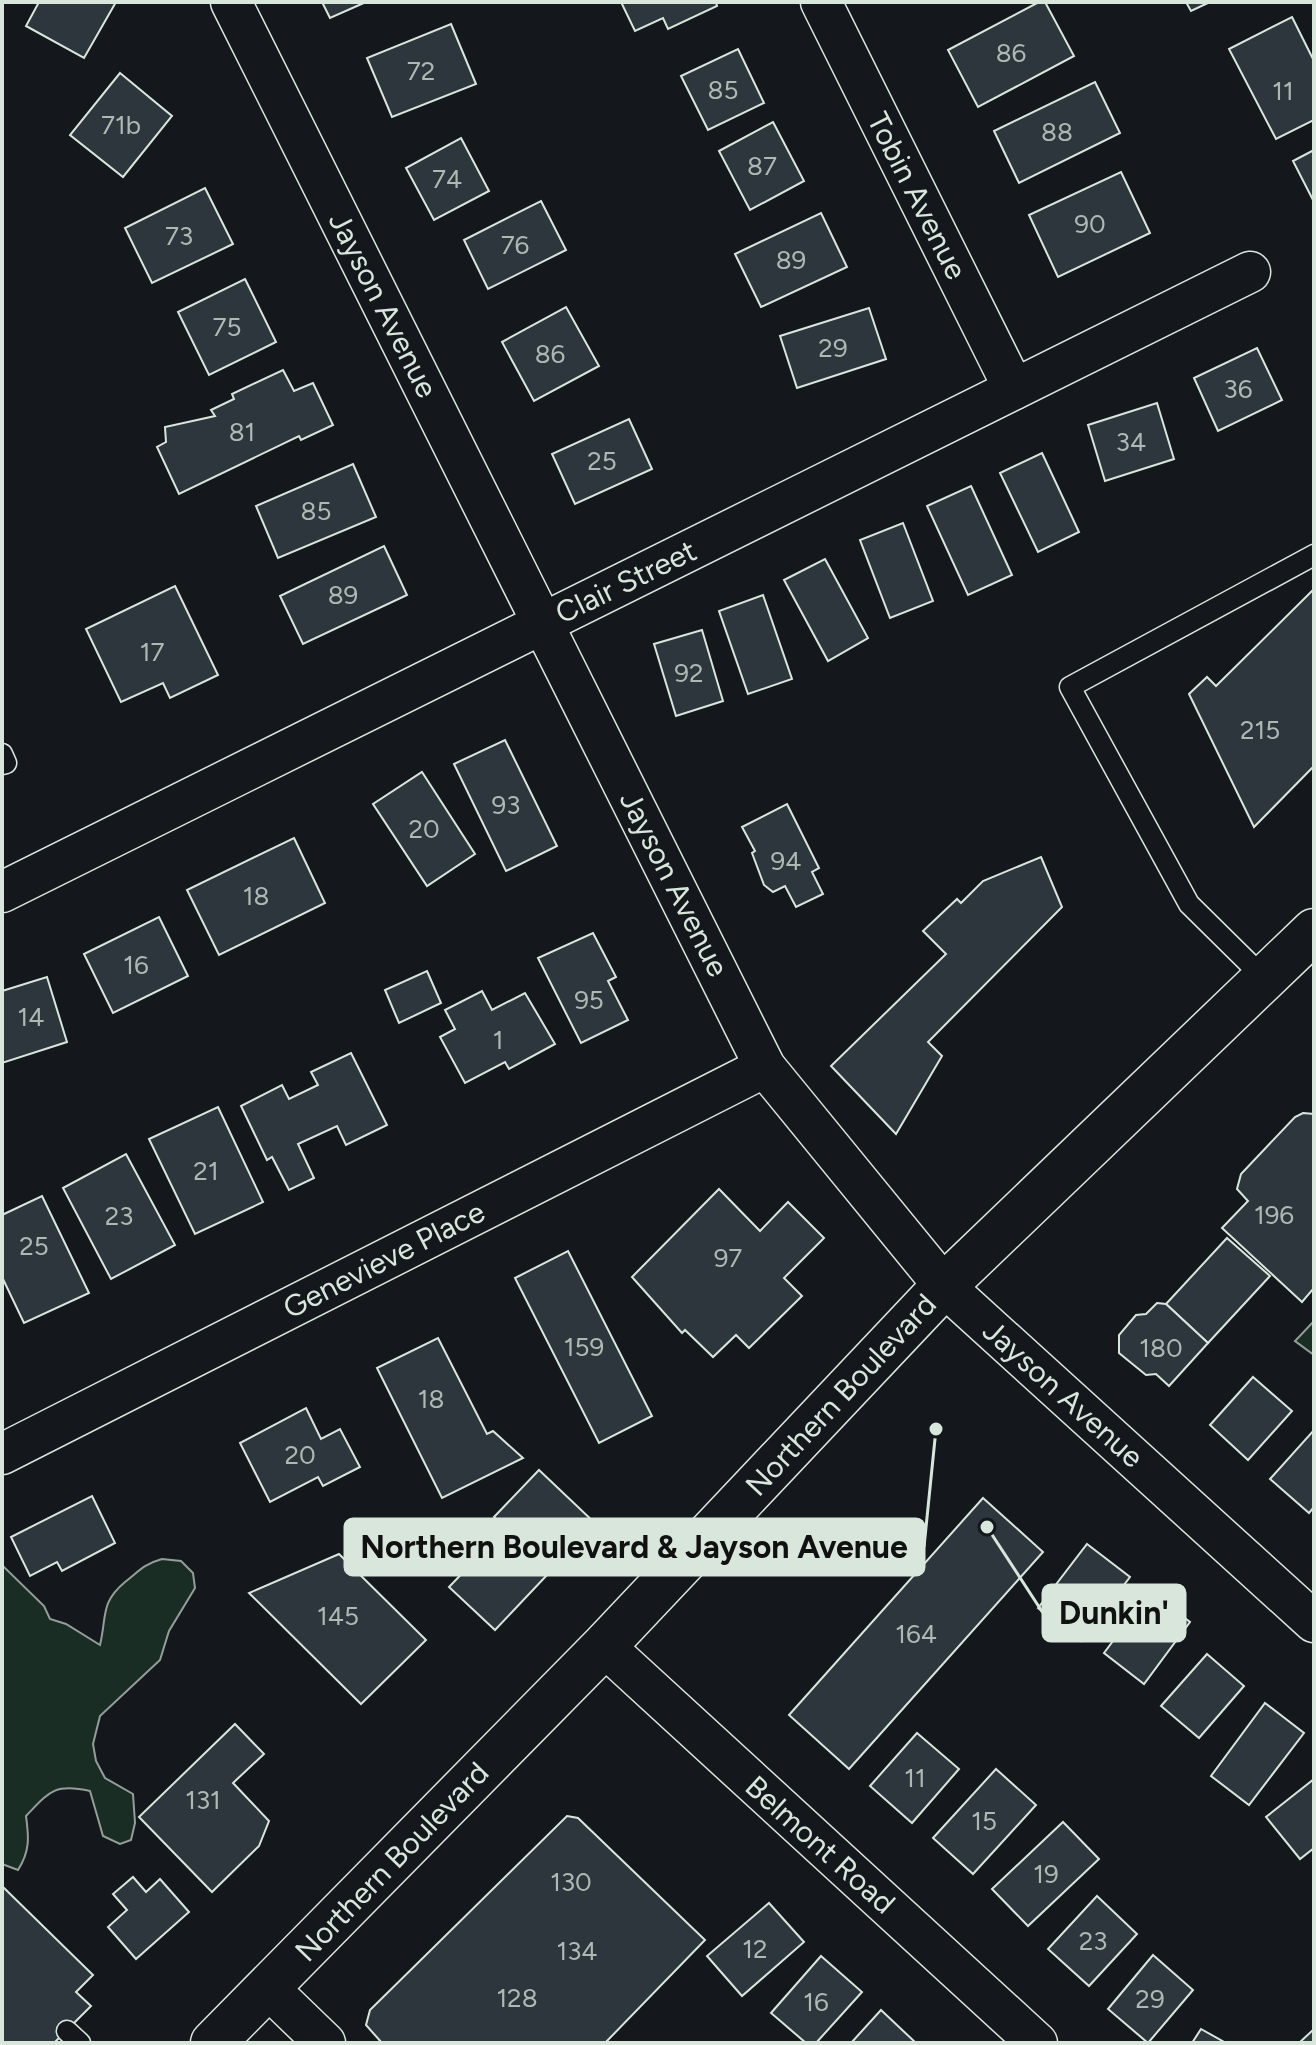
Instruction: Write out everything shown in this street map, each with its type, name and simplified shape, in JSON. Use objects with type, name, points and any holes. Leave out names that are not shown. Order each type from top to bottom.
[{"type":"main road","name":"Northern Boulevard","points":[[213,2043],[604,1646],[944,1286],[1314,931]]},
{"type":"street","name":"Jayson Avenue","points":[[231,2],[765,1067],[944,1286],[1314,1622]]},
{"type":"street","name":"Tobin Avenue","points":[[821,2],[1014,389]]},
{"type":"street","name":"Clair Street","points":[[2,892],[1250,272]]},
{"type":"street","name":"Genevieve Place","points":[[2,1454],[765,1067]]},
{"type":"street","name":"Belmont Road","points":[[604,1646],[1037,2043]]},
{"type":"street","points":[[268,1988],[325,2043]]},
{"type":"lane","points":[[1263,977],[1189,904],[1070,687],[1314,555]]},
{"type":"lane","points":[[2,754],[6,763],[2,764]]},
{"type":"green space","points":[[1314,1321],[1314,1355],[1295,1341]]},
{"type":"green space","points":[[162,1559],[181,1561],[193,1573],[195,1588],[169,1631],[160,1660],[100,1716],[93,1744],[96,1761],[105,1778],[133,1794],[135,1823],[131,1840],[120,1844],[103,1836],[90,1791],[60,1789],[47,1795],[26,1816],[28,1844],[18,1870],[2,1864],[2,1565],[44,1606],[50,1619],[66,1624],[100,1645],[106,1610],[117,1590],[142,1568]]},
{"type":"building","points":[[39,2],[116,2],[84,58],[26,26]]},
{"type":"building","points":[[322,2],[366,2],[330,18]]},
{"type":"building","points":[[621,2],[716,2],[717,6],[668,29],[663,18],[635,31]]},
{"type":"building","points":[[1039,2],[1045,2],[1074,56],[978,107],[948,50]]},
{"type":"building","points":[[1186,2],[1210,2],[1191,11]]},
{"type":"building","points":[[1292,17],[1314,61],[1314,120],[1276,139],[1229,49]]},
{"type":"building","points":[[451,24],[476,84],[392,117],[367,58]]},
{"type":"building","points":[[738,49],[764,103],[708,130],[681,76]]},
{"type":"building","points":[[120,73],[172,116],[123,177],[70,135]]},
{"type":"building","points":[[1095,82],[1120,133],[1019,183],[994,131]]},
{"type":"building","points":[[773,122],[804,181],[750,210],[719,151]]},
{"type":"building","points":[[461,138],[489,191],[434,220],[406,168]]},
{"type":"building","points":[[1314,150],[1314,202],[1293,161]]},
{"type":"building","points":[[1121,172],[1150,233],[1058,277],[1029,215]]},
{"type":"building","points":[[205,188],[233,244],[152,283],[125,228]]},
{"type":"building","points":[[541,201],[566,250],[488,289],[464,240]]},
{"type":"building","points":[[821,213],[847,267],[761,307],[735,254]]},
{"type":"building","points":[[245,279],[276,342],[209,375],[178,312]]},
{"type":"building","points":[[566,307],[599,366],[534,401],[502,342]]},
{"type":"building","points":[[869,308],[886,359],[797,388],[780,336]]},
{"type":"building","points":[[1257,348],[1282,400],[1218,431],[1194,378]]},
{"type":"building","points":[[283,370],[294,391],[313,383],[333,425],[301,440],[299,436],[179,494],[157,447],[166,442],[165,427],[215,416],[211,410],[234,399],[232,394]]},
{"type":"building","points":[[1157,403],[1174,459],[1105,481],[1088,425]]},
{"type":"building","points":[[629,419],[652,469],[575,504],[552,454]]},
{"type":"building","points":[[1042,453],[1079,532],[1038,552],[1000,473]]},
{"type":"building","points":[[353,464],[376,517],[278,558],[256,506]]},
{"type":"building","points":[[971,486],[1012,575],[968,595],[927,506]]},
{"type":"building","points":[[903,523],[933,601],[890,618],[860,540]]},
{"type":"building","points":[[384,546],[407,595],[303,644],[280,596]]},
{"type":"building","points":[[825,559],[868,638],[828,661],[784,580]]},
{"type":"building","points":[[175,586],[218,675],[170,698],[163,683],[121,702],[86,629]]},
{"type":"building","points":[[1314,589],[1314,766],[1254,827],[1189,694],[1207,677],[1216,686]]},
{"type":"building","points":[[763,595],[792,679],[748,694],[719,611]]},
{"type":"building","points":[[702,630],[723,701],[676,716],[654,644]]},
{"type":"building","points":[[505,740],[557,846],[506,871],[454,764]]},
{"type":"building","points":[[422,772],[475,854],[427,886],[373,804]]},
{"type":"building","points":[[787,804],[819,868],[812,872],[823,894],[796,907],[785,886],[773,892],[764,885],[752,853],[755,851],[742,827]]},
{"type":"building","points":[[294,838],[325,903],[219,955],[187,890]]},
{"type":"building","points":[[1041,857],[1062,907],[928,1042],[942,1056],[896,1134],[831,1066],[946,954],[923,931],[957,899],[961,903],[983,881]]},
{"type":"building","points":[[159,917],[188,976],[113,1013],[84,954]]},
{"type":"building","points":[[593,933],[616,977],[608,981],[628,1020],[581,1043],[538,958]]},
{"type":"building","points":[[427,971],[441,1003],[399,1023],[385,990]]},
{"type":"building","points":[[47,977],[67,1042],[2,1063],[2,991]]},
{"type":"building","points":[[482,991],[492,1010],[525,993],[555,1044],[509,1069],[505,1062],[465,1083],[440,1037],[455,1029],[445,1010]]},
{"type":"building","points":[[351,1053],[387,1125],[346,1145],[337,1126],[298,1144],[314,1178],[289,1190],[272,1157],[267,1160],[241,1106],[282,1085],[289,1099],[318,1085],[311,1072]]},
{"type":"building","points":[[218,1107],[263,1202],[195,1234],[149,1139]]},
{"type":"building","points":[[1303,1113],[1314,1114],[1314,1288],[1302,1302],[1222,1228],[1248,1201],[1237,1189],[1241,1174],[1295,1117]]},
{"type":"building","points":[[126,1154],[175,1245],[111,1279],[63,1188]]},
{"type":"building","points":[[719,1189],[760,1231],[788,1202],[824,1238],[784,1278],[802,1296],[749,1348],[736,1335],[713,1357],[685,1330],[682,1333],[632,1277]]},
{"type":"building","points":[[42,1196],[89,1293],[24,1323],[2,1277],[2,1215]]},
{"type":"building","points":[[1227,1238],[1270,1276],[1208,1343],[1166,1304]]},
{"type":"building","points":[[568,1251],[652,1416],[599,1443],[515,1278]]},
{"type":"building","points":[[1157,1303],[1166,1304],[1208,1343],[1169,1386],[1156,1374],[1146,1375],[1119,1353],[1119,1335],[1136,1315],[1146,1314]]},
{"type":"building","points":[[438,1338],[487,1434],[493,1431],[523,1458],[442,1498],[377,1368]]},
{"type":"building","points":[[1253,1377],[1292,1411],[1248,1460],[1210,1425]]},
{"type":"building","points":[[306,1408],[321,1439],[340,1429],[360,1467],[323,1486],[318,1477],[270,1502],[240,1443]]},
{"type":"building","points":[[1314,1430],[1314,1507],[1309,1513],[1270,1479]]},
{"type":"building","points":[[539,1470],[597,1525],[551,1572],[494,1517]]},
{"type":"building","points":[[92,1496],[115,1543],[62,1571],[57,1562],[30,1576],[11,1537]]},
{"type":"building","points":[[983,1498],[1043,1552],[849,1769],[789,1715]]},
{"type":"building","points":[[503,1531],[548,1574],[495,1630],[449,1587]]},
{"type":"building","points":[[1087,1544],[1130,1577],[1081,1641],[1038,1608]]},
{"type":"building","points":[[339,1554],[426,1640],[361,1704],[249,1593]]},
{"type":"building","points":[[1150,1592],[1190,1622],[1144,1684],[1104,1653]]},
{"type":"building","points":[[1207,1654],[1244,1686],[1199,1738],[1161,1706]]},
{"type":"building","points":[[1265,1703],[1304,1733],[1249,1805],[1211,1776]]},
{"type":"building","points":[[235,1724],[264,1754],[233,1783],[269,1821],[259,1846],[212,1892],[139,1817]]},
{"type":"building","points":[[917,1733],[959,1769],[912,1823],[870,1786]]},
{"type":"building","points":[[996,1769],[1036,1805],[973,1874],[933,1838]]},
{"type":"building","points":[[1314,1779],[1314,1848],[1300,1859],[1266,1817]]},
{"type":"building","points":[[567,1816],[578,1818],[705,1940],[605,2043],[382,2043],[366,2025],[370,2010]]},
{"type":"building","points":[[1063,1822],[1099,1859],[1028,1926],[992,1889]]},
{"type":"building","points":[[133,1877],[146,1892],[160,1879],[189,1912],[136,1959],[108,1927],[127,1910],[113,1894]]},
{"type":"building","points":[[2,1886],[93,1975],[76,1992],[91,2006],[54,2043],[2,2043]]},
{"type":"building","points":[[1097,1896],[1137,1934],[1089,1986],[1048,1949]]},
{"type":"building","points":[[769,1903],[804,1942],[742,1996],[707,1956]]},
{"type":"building","points":[[1153,1955],[1193,1990],[1148,2043],[1108,2009]]},
{"type":"building","points":[[821,1956],[862,1992],[816,2043],[806,2043],[771,2013]]},
{"type":"building","points":[[881,2010],[916,2043],[851,2043]]},
{"type":"building","points":[[1201,2029],[1226,2043],[1192,2043]]},
{"type":"building","points":[[1314,2029],[1314,2043],[1299,2043]]},
{"type":"place","name":"Northern Boulevard & Jayson Avenue","points":[[936,1429]]},
{"type":"place","name":"Dunkin'","points":[[987,1527]]}]
